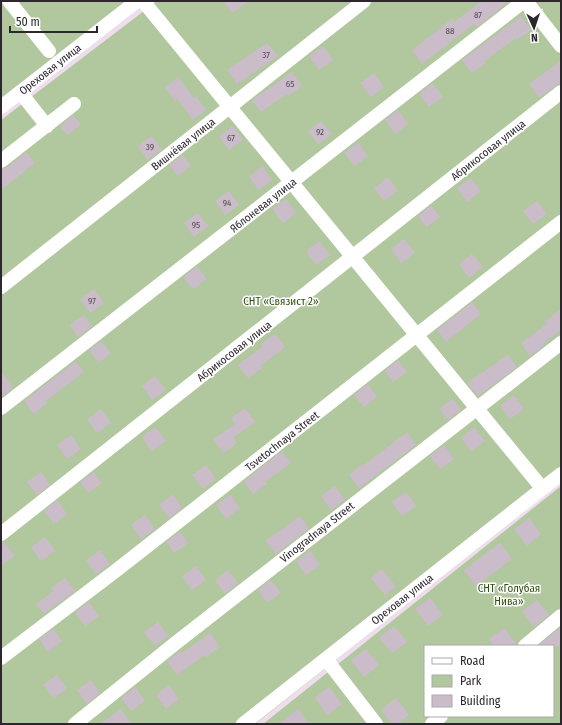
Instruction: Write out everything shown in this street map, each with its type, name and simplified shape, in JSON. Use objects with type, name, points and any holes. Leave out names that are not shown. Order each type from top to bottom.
[{"type":"street","points":[[10,1],[49,51]]},
{"type":"street","name":"Ореховая улица","points":[[1,107],[137,1]]},
{"type":"street","points":[[143,1],[542,488]]},
{"type":"street","name":"Вишнёвая улица","points":[[1,287],[364,1]]},
{"type":"street","points":[[525,1],[561,46]]},
{"type":"street","name":"Яблоневая улица","points":[[1,408],[525,1]]},
{"type":"street","points":[[20,92],[47,126]]},
{"type":"street","name":"Абрикосовая улица","points":[[1,534],[561,92]]},
{"type":"street","points":[[1,161],[74,104]]},
{"type":"street","name":"Tsvetochnaya Street","points":[[1,658],[118,569],[561,222]]},
{"type":"street","name":"Vinogradnaya Street","points":[[75,724],[177,642],[561,342]]},
{"type":"street","name":"Ореховая улица","points":[[243,724],[561,474]]},
{"type":"street","points":[[526,645],[561,616]]},
{"type":"street","points":[[326,659],[376,724]]},
{"type":"street","points":[[432,724],[440,717]]},
{"type":"green space","points":[[1,1],[147,1],[1,113]]},
{"type":"green space","name":"СНТ «Связист 2»","points":[[157,1],[561,1],[561,482],[255,724],[1,724],[1,120]]},
{"type":"green space","name":"СНТ «Голубая Нива»","points":[[561,486],[561,724],[263,724]]},
{"type":"building","points":[[223,1],[249,1],[232,13]]},
{"type":"building","points":[[482,1],[509,1],[477,27],[474,24],[422,64],[412,50],[452,19],[454,22]]},
{"type":"building","points":[[521,16],[531,30],[517,40],[516,38],[484,61],[486,63],[472,73],[462,60]]},
{"type":"building","points":[[267,43],[278,56],[237,84],[227,70]]},
{"type":"building","points":[[323,46],[333,60],[319,70],[309,56]]},
{"type":"building","points":[[561,61],[561,82],[539,98],[529,84]]},
{"type":"building","points":[[292,72],[302,86],[288,96],[287,94],[261,112],[252,100]]},
{"type":"building","points":[[374,73],[384,87],[371,97],[360,83]]},
{"type":"building","points":[[178,77],[194,98],[196,96],[206,110],[193,120],[177,99],[175,101],[165,87]]},
{"type":"building","points":[[432,83],[443,97],[429,107],[419,94]]},
{"type":"building","points":[[398,110],[408,124],[395,134],[385,120]]},
{"type":"building","points":[[73,115],[81,125],[67,135],[60,126]]},
{"type":"building","points":[[321,121],[332,134],[318,144],[308,131]]},
{"type":"building","points":[[233,126],[243,140],[229,150],[219,136]]},
{"type":"building","points":[[151,136],[162,149],[148,160],[138,146]]},
{"type":"building","points":[[358,143],[368,156],[355,166],[344,153]]},
{"type":"building","points":[[26,152],[35,163],[1,190],[1,169],[6,168]]},
{"type":"building","points":[[183,155],[191,166],[178,176],[169,165]]},
{"type":"building","points":[[262,166],[272,180],[259,190],[249,177]]},
{"type":"building","points":[[388,177],[398,191],[384,201],[374,188]]},
{"type":"building","points":[[471,178],[481,191],[467,202],[457,188]]},
{"type":"building","points":[[229,191],[239,205],[225,215],[215,201]]},
{"type":"building","points":[[286,199],[296,213],[283,223],[272,209]]},
{"type":"building","points":[[537,201],[547,214],[533,224],[523,211]]},
{"type":"building","points":[[431,205],[440,217],[426,227],[418,216]]},
{"type":"building","points":[[198,213],[208,226],[194,237],[184,223]]},
{"type":"building","points":[[404,239],[415,253],[401,263],[391,249]]},
{"type":"building","points":[[319,241],[330,255],[316,265],[306,251]]},
{"type":"building","points":[[472,254],[483,267],[469,278],[459,264]]},
{"type":"building","points":[[197,266],[207,279],[193,289],[183,277]]},
{"type":"building","points":[[94,289],[104,303],[90,313],[80,299]]},
{"type":"building","points":[[472,302],[481,314],[446,342],[437,330]]},
{"type":"building","points":[[561,309],[561,330],[543,344],[544,346],[530,356],[521,343],[547,324],[545,321]]},
{"type":"building","points":[[84,315],[92,326],[78,337],[70,325]]},
{"type":"building","points":[[275,334],[285,347],[260,366],[262,368],[248,378],[238,365],[263,346],[261,344]]},
{"type":"building","points":[[101,341],[111,353],[99,363],[89,350]]},
{"type":"building","points":[[508,355],[517,367],[478,396],[467,383]]},
{"type":"building","points":[[398,360],[407,372],[393,382],[385,371]]},
{"type":"building","points":[[76,361],[84,372],[46,401],[47,403],[34,414],[24,401]]},
{"type":"building","points":[[1,371],[13,388],[1,397]]},
{"type":"building","points":[[155,376],[166,390],[152,400],[142,386]]},
{"type":"building","points":[[368,384],[377,397],[364,407],[354,395]]},
{"type":"building","points":[[514,395],[524,409],[510,419],[500,405]]},
{"type":"building","points":[[453,399],[461,410],[448,420],[439,409]]},
{"type":"building","points":[[245,408],[255,422],[233,438],[237,443],[224,453],[213,439],[235,424],[231,418]]},
{"type":"building","points":[[101,409],[111,423],[97,433],[87,419]]},
{"type":"building","points":[[155,427],[166,441],[152,451],[142,437]]},
{"type":"building","points":[[474,427],[485,441],[471,451],[461,438]]},
{"type":"building","points":[[407,432],[416,445],[359,488],[349,475]]},
{"type":"building","points":[[71,435],[81,449],[67,459],[57,445]]},
{"type":"building","points":[[444,445],[454,459],[440,469],[430,456]]},
{"type":"building","points":[[282,451],[291,463],[265,482],[267,484],[253,494],[244,481]]},
{"type":"building","points":[[206,465],[216,479],[203,489],[192,475]]},
{"type":"building","points":[[41,472],[50,485],[37,495],[27,482]]},
{"type":"building","points":[[94,472],[102,483],[88,493],[80,482]]},
{"type":"building","points":[[335,486],[345,500],[331,510],[321,496]]},
{"type":"building","points":[[406,492],[416,506],[402,516],[392,502]]},
{"type":"building","points":[[173,494],[182,508],[169,518],[159,505]]},
{"type":"building","points":[[230,495],[240,508],[226,519],[216,505]]},
{"type":"building","points":[[57,500],[67,514],[54,524],[44,511]]},
{"type":"building","points":[[145,515],[155,529],[141,539],[131,525]]},
{"type":"building","points":[[300,516],[309,528],[276,554],[265,541]]},
{"type":"building","points":[[529,518],[541,534],[527,546],[514,529]]},
{"type":"building","points":[[180,531],[188,543],[174,553],[166,542]]},
{"type":"building","points":[[45,537],[55,551],[41,561],[31,547]]},
{"type":"building","points":[[1,542],[4,542],[15,556],[1,565]]},
{"type":"building","points":[[500,543],[512,559],[476,586],[464,570]]},
{"type":"building","points":[[100,550],[110,564],[96,574],[86,560]]},
{"type":"building","points":[[310,551],[320,565],[306,575],[296,561]]},
{"type":"building","points":[[196,566],[206,580],[192,590],[182,576]]},
{"type":"building","points":[[382,569],[396,587],[385,595],[371,578]]},
{"type":"building","points":[[228,570],[238,583],[225,594],[215,580]]},
{"type":"building","points":[[65,578],[75,591],[44,614],[36,604],[54,591],[51,588]]},
{"type":"building","points":[[271,580],[281,593],[267,603],[258,590]]},
{"type":"building","points":[[430,598],[443,615],[428,626],[415,609]]},
{"type":"building","points":[[537,600],[549,615],[534,627],[522,611]]},
{"type":"building","points":[[89,602],[99,616],[85,626],[75,612]]},
{"type":"building","points":[[158,622],[168,636],[155,646],[144,632]]},
{"type":"building","points":[[394,626],[407,642],[392,653],[379,637]]},
{"type":"building","points":[[561,627],[561,646],[539,645]]},
{"type":"building","points":[[504,628],[517,645],[493,645],[489,639]]},
{"type":"building","points":[[53,629],[62,641],[48,652],[39,639]]},
{"type":"building","points":[[210,633],[220,647],[206,657],[204,655],[177,675],[167,661],[180,651],[182,653]]},
{"type":"building","points":[[366,649],[379,665],[364,677],[351,660]]},
{"type":"building","points":[[57,675],[67,688],[54,698],[43,685]]},
{"type":"building","points":[[91,680],[100,693],[87,704],[77,690]]},
{"type":"building","points":[[169,685],[179,699],[166,709],[156,695]]},
{"type":"building","points":[[135,687],[145,701],[131,711],[121,698]]},
{"type":"building","points":[[329,687],[342,704],[327,715],[315,698]]},
{"type":"building","points":[[396,698],[409,715],[397,724],[392,724],[381,710]]},
{"type":"building","points":[[121,709],[132,724],[100,724]]},
{"type":"building","points":[[298,709],[309,724],[278,724]]}]
